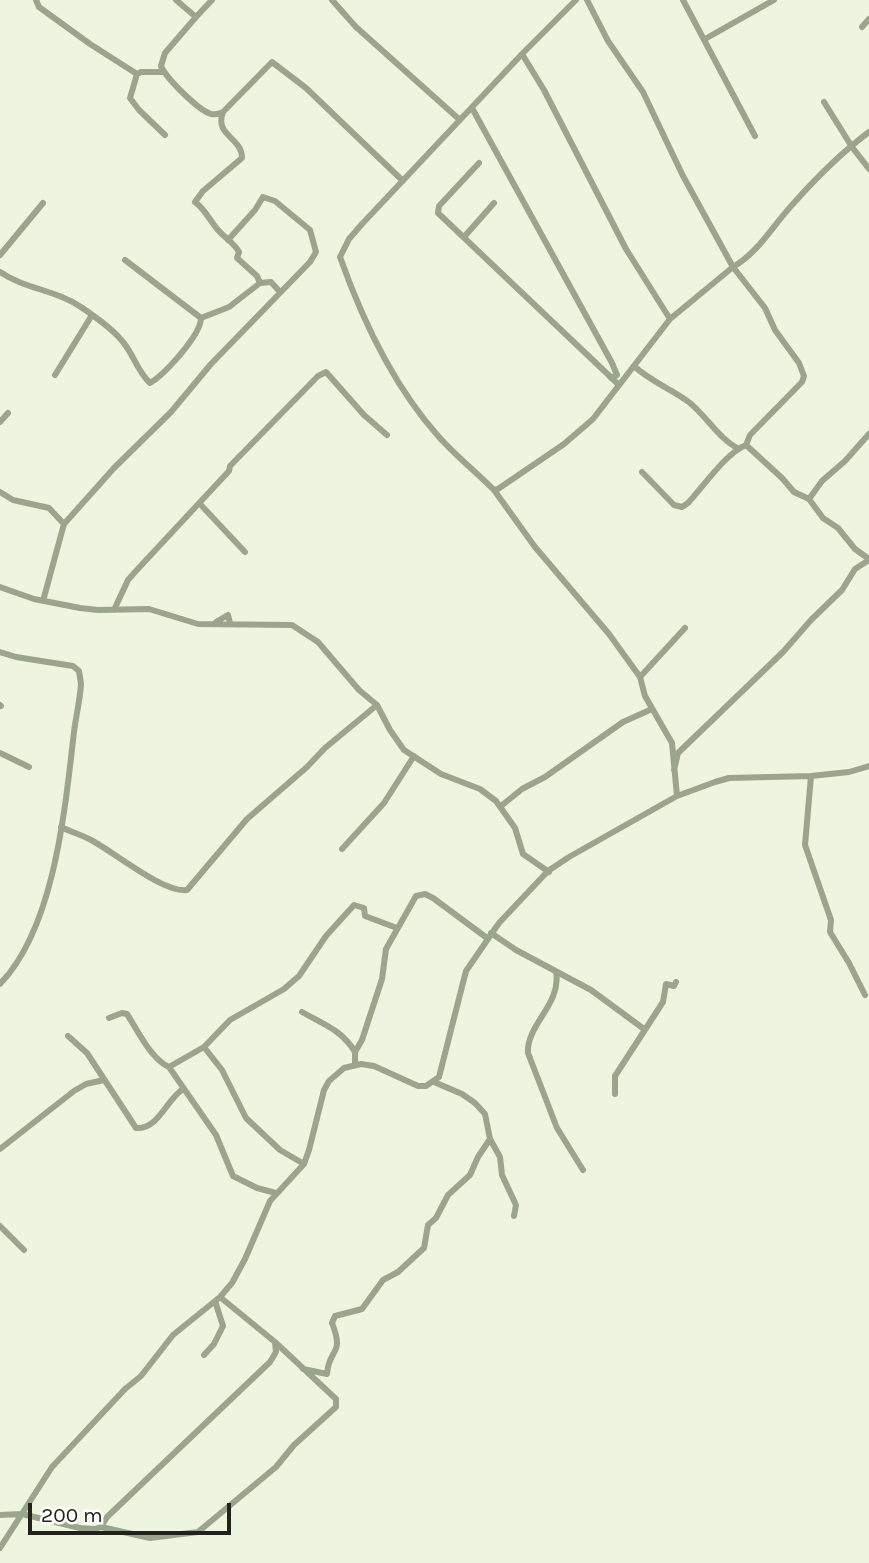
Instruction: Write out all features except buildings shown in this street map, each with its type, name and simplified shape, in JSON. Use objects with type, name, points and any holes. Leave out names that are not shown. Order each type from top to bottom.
[{"type":"street","points":[[36,0],[39,7],[136,74]]},
{"type":"street","points":[[176,0],[196,17]]},
{"type":"street","points":[[212,0],[165,53],[161,65],[164,72],[205,111],[217,114],[223,112]]},
{"type":"street","points":[[332,0],[363,33],[460,120]]},
{"type":"street","points":[[576,0],[349,239],[340,257],[371,330],[411,401],[440,438],[494,490],[535,547],[609,634],[640,677],[652,709],[670,738],[677,796]]},
{"type":"street","points":[[587,0],[608,41],[643,92],[683,176],[733,267],[765,309],[775,330],[799,363],[804,376],[802,382],[750,435],[742,447],[682,507],[674,505],[642,472]]},
{"type":"street","points":[[682,0],[755,136]]},
{"type":"street","points":[[705,39],[774,0]]},
{"type":"street","points":[[862,27],[869,19]]},
{"type":"street","points":[[522,54],[544,90],[626,249],[670,319]]},
{"type":"street","points":[[260,283],[257,276],[237,258],[239,252],[195,202],[202,191],[242,158],[241,149],[222,128],[220,119],[223,112],[272,62],[306,88],[403,181]]},
{"type":"street","points":[[136,74],[164,72]]},
{"type":"street","points":[[136,74],[131,92],[132,104],[165,135]]},
{"type":"street","points":[[824,102],[869,169]]},
{"type":"street","points":[[472,107],[612,363],[617,375],[611,378]]},
{"type":"street","points":[[494,490],[564,444],[593,419],[670,319],[744,261],[792,204],[830,165],[869,132]]},
{"type":"street","points":[[479,163],[437,209],[490,264],[619,385]]},
{"type":"street","points":[[43,601],[64,524],[114,468],[171,412],[211,364],[310,262],[316,252],[310,230],[275,201],[263,197],[256,210],[228,240]]},
{"type":"street","points":[[0,255],[43,203]]},
{"type":"street","points":[[464,237],[494,203]]},
{"type":"street","points":[[125,260],[201,318]]},
{"type":"street","points":[[0,272],[15,281],[55,293],[92,315],[124,342],[143,377],[150,383],[186,348],[201,327],[201,318]]},
{"type":"street","points":[[201,318],[229,307],[260,283],[271,282],[280,292]]},
{"type":"street","points":[[55,375],[92,315]]},
{"type":"street","points":[[634,366],[646,377],[687,401],[727,442],[742,447],[782,478],[794,492],[809,499],[823,518],[838,528],[855,549],[869,560],[855,569],[842,590],[810,620],[783,652],[678,753],[674,770]]},
{"type":"street","points":[[114,610],[135,572],[200,504],[229,471],[230,466],[318,376],[326,372],[364,415],[387,435]]},
{"type":"street","points":[[0,422],[8,413]]},
{"type":"street","points":[[809,499],[822,481],[845,461],[869,434]]},
{"type":"street","points":[[0,492],[13,500],[49,508],[64,524]]},
{"type":"street","points":[[200,504],[246,552]]},
{"type":"street","points":[[0,587],[43,601],[98,610],[149,609],[198,624],[215,623],[228,615],[230,623],[284,624],[301,630],[318,642],[359,690],[377,705],[397,741],[414,756],[441,774],[480,789],[501,806],[515,828],[523,854],[549,872]]},
{"type":"street","points":[[640,677],[685,628]]},
{"type":"street","points":[[0,652],[73,666],[79,671],[80,700],[68,794],[50,880],[32,936],[14,970],[0,984]]},
{"type":"street","points":[[61,827],[91,841],[163,884],[187,890],[247,819],[377,705]]},
{"type":"street","points":[[501,806],[623,722],[652,709]]},
{"type":"street","points":[[0,753],[29,767]]},
{"type":"street","points":[[342,849],[384,803],[414,756]]},
{"type":"street","points":[[434,1082],[442,1071],[466,971],[489,935],[549,872],[569,856],[677,796],[701,786],[729,778],[811,776],[849,772],[869,766]]},
{"type":"street","points":[[811,776],[805,845],[831,920],[830,932],[865,995]]},
{"type":"street","points":[[355,1065],[355,1052],[362,1040],[382,978],[386,948],[416,896],[425,894],[489,935],[591,990],[644,1029]]},
{"type":"street","points":[[169,1067],[204,1047],[230,1020],[284,989],[299,976],[326,936],[354,905],[364,908],[365,916],[397,928]]},
{"type":"street","points":[[556,972],[554,995],[527,1048],[557,1128],[583,1170]]},
{"type":"street","points":[[614,1094],[615,1076],[663,1002],[666,984],[674,986],[676,982]]},
{"type":"street","points":[[302,1012],[342,1035],[355,1052]]},
{"type":"street","points":[[109,1018],[127,1014],[136,1031],[169,1067],[216,1135],[233,1176],[257,1188],[275,1193]]},
{"type":"street","points":[[68,1037],[81,1046],[99,1070],[136,1128],[150,1125],[170,1099],[183,1089]]},
{"type":"street","points":[[204,1047],[222,1070],[246,1118],[280,1150],[304,1164]]},
{"type":"street","points":[[0,1548],[52,1467],[141,1376],[173,1335],[232,1283],[275,1193],[304,1164],[324,1090],[329,1080],[338,1072],[355,1065],[373,1066],[418,1086],[434,1082],[451,1088],[475,1102],[485,1114],[502,1175],[516,1205],[514,1216]]},
{"type":"street","points":[[95,1081],[99,1070]]},
{"type":"street","points":[[0,1149],[74,1091],[95,1081],[104,1080]]},
{"type":"street","points":[[303,1368],[327,1374],[328,1362],[339,1343],[332,1323],[335,1316],[362,1309],[383,1280],[398,1272],[424,1248],[428,1225],[436,1218],[447,1195],[470,1175],[478,1157],[491,1139]]},
{"type":"street","points":[[0,1226],[24,1250]]},
{"type":"street","points":[[101,1527],[150,1538],[198,1531],[276,1467],[294,1445],[336,1407],[336,1399],[275,1342],[217,1299]]},
{"type":"street","points":[[204,1355],[223,1326],[217,1299]]},
{"type":"street","points":[[0,1515],[22,1514],[95,1530],[101,1527],[115,1509],[270,1362],[276,1352],[275,1342]]}]
